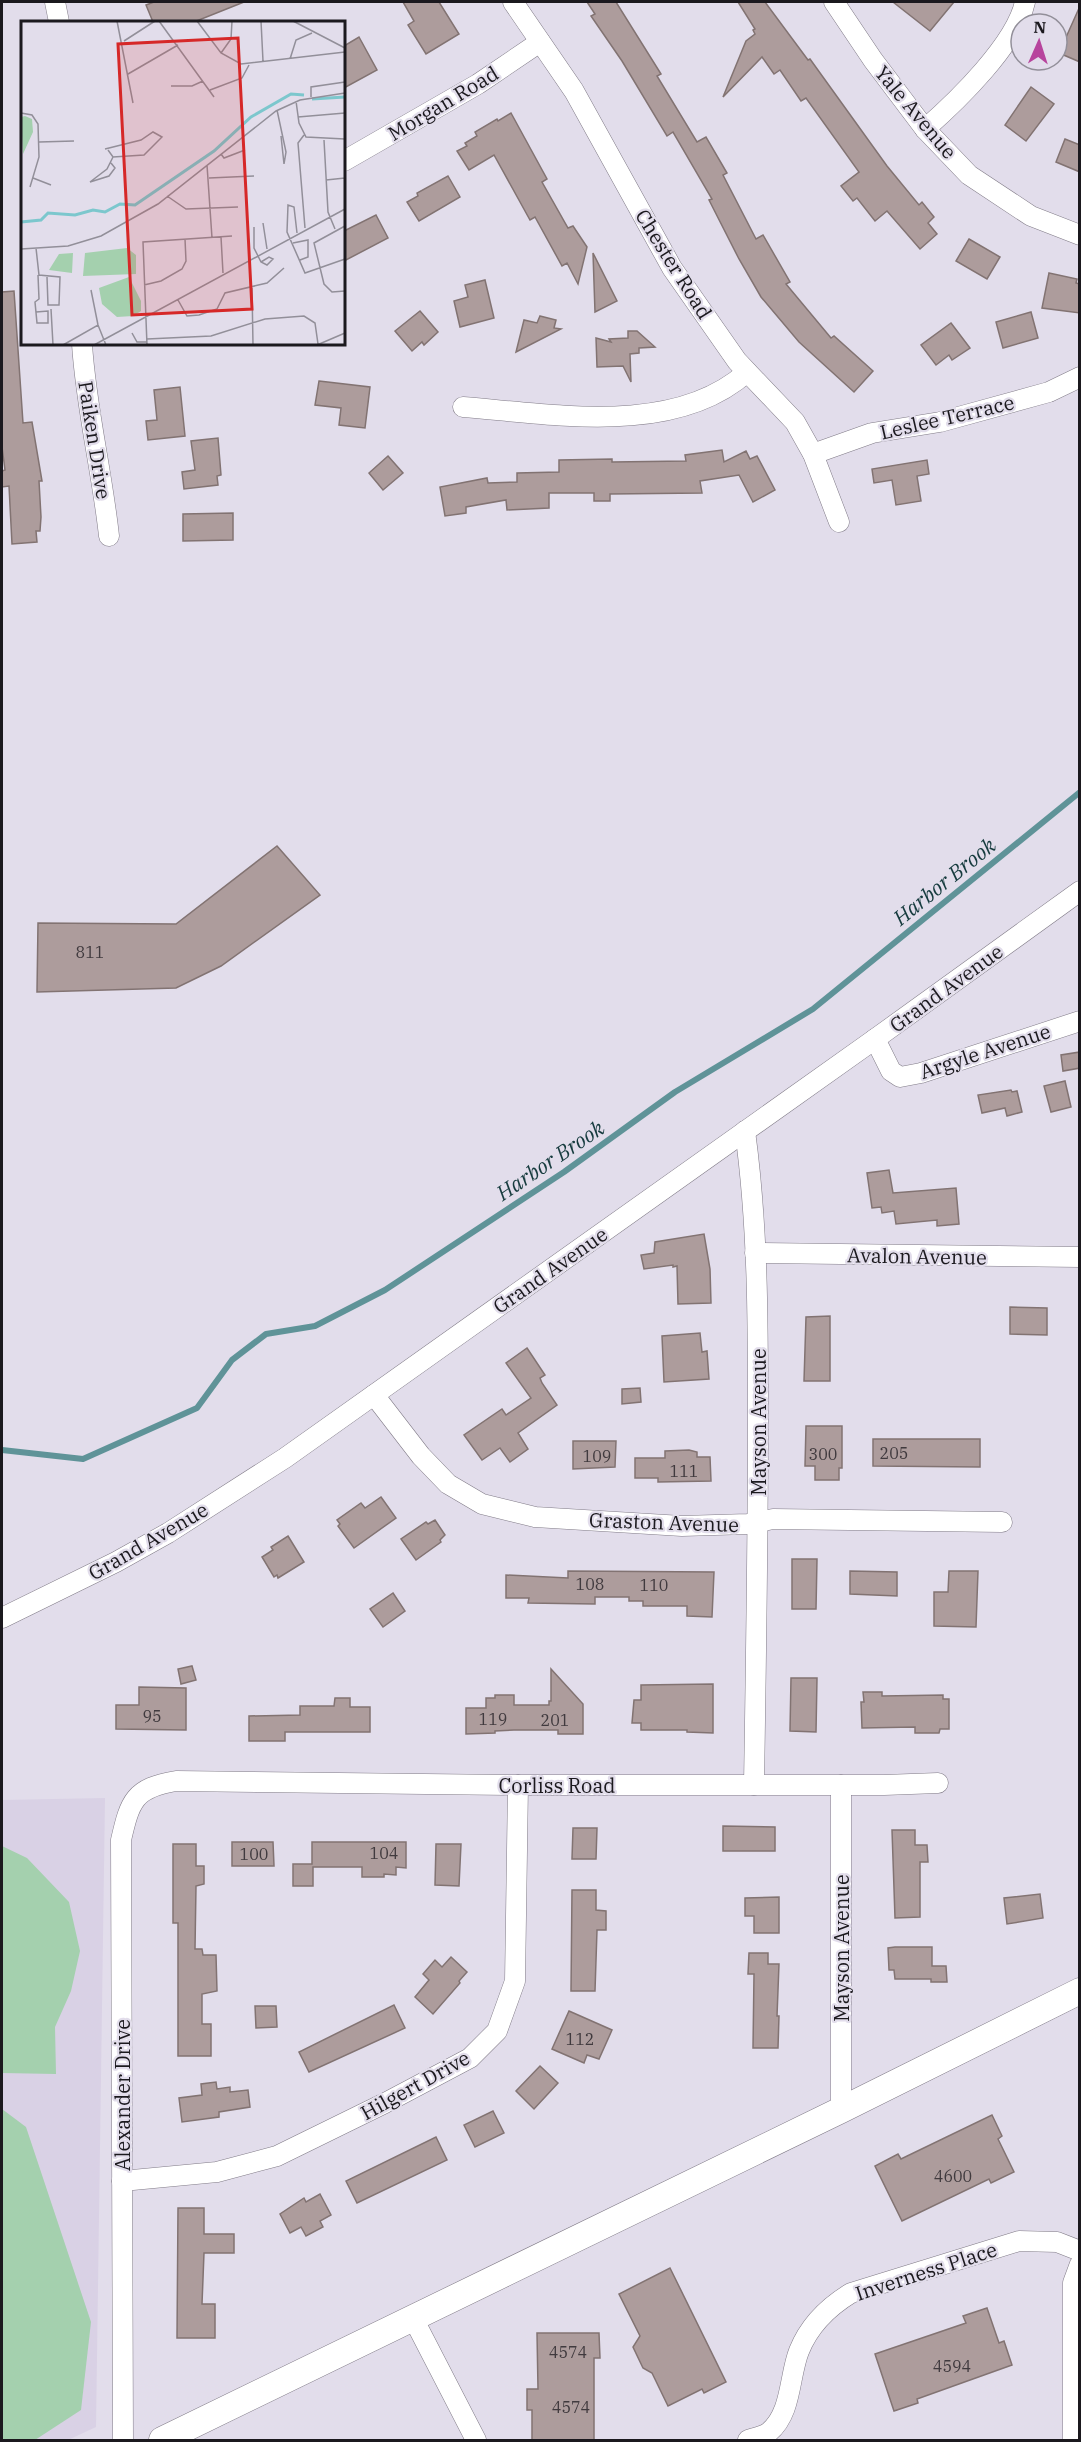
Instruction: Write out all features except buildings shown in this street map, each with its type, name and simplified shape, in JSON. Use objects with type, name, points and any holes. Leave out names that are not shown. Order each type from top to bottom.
[{"type":"main road","points":[[162,2440],[841,2110],[1080,1991]]},
{"type":"street","points":[[55,2],[59,21]]},
{"type":"street","name":"Chester Road","points":[[513,2],[574,91],[672,268],[737,361],[795,422],[813,454],[839,522]]},
{"type":"street","name":"Yale Avenue","points":[[834,2],[873,60],[925,129],[969,175],[1030,216],[1080,235]]},
{"type":"street","points":[[925,129],[952,105],[1011,36],[1026,2]]},
{"type":"street","name":"Morgan Road","points":[[345,160],[478,84],[540,42]]},
{"type":"street","name":"Paiken Drive","points":[[82,345],[91,422],[109,536]]},
{"type":"street","points":[[463,406],[598,418],[645,413],[688,404],[732,386],[747,372]]},
{"type":"street","name":"Leslee Terrace","points":[[813,454],[872,434],[940,422],[1049,392],[1080,378]]},
{"type":"street","name":"Grand Avenue","points":[[2,1618],[116,1562],[168,1533],[285,1458],[1080,891]]},
{"type":"street","name":"Argyle Avenue","points":[[875,1039],[891,1071],[900,1077],[921,1073],[1080,1021]]},
{"type":"street","name":"Mayson Avenue","points":[[745,1131],[752,1185],[758,1311],[754,1785]]},
{"type":"street","name":"Avalon Avenue","points":[[755,1253],[1080,1257]]},
{"type":"street","name":"Graston Avenue","points":[[374,1395],[420,1456],[448,1484],[482,1504],[535,1517],[682,1526],[747,1524],[773,1519],[1002,1522]]},
{"type":"street","name":"Corliss Road","points":[[176,1781],[518,1785],[938,1783]]},
{"type":"street","name":"Alexander Drive","points":[[123,2440],[121,1840],[128,1809],[138,1796],[154,1785],[176,1781]]},
{"type":"street","name":"Hilgert Drive","points":[[122,2181],[217,2172],[277,2156],[470,2058],[497,2031],[515,1981],[518,1785]]},
{"type":"street","name":"Mayson Avenue","points":[[841,1785],[841,2110]]},
{"type":"street","name":"Inverness Place","points":[[748,2440],[768,2433],[783,2414],[799,2351],[811,2328],[834,2304],[851,2293],[1019,2241],[1057,2242],[1080,2251]]},
{"type":"street","points":[[1073,2440],[1073,2283],[1080,2264]]},
{"type":"street","points":[[413,2318],[476,2440]]},
{"type":"shaded area","points":[[105,1798],[96,2427],[68,2440],[2,2440],[2,1800]]},
{"type":"green space","points":[[2,1846],[27,1858],[69,1902],[80,1951],[71,1991],[55,2027],[56,2074],[2,2073]]},
{"type":"green space","points":[[2,2109],[26,2127],[91,2322],[81,2410],[35,2440],[2,2440]]},
{"type":"waterway","name":"Harbor Brook","points":[[2,1450],[83,1459],[197,1408],[232,1360],[266,1334],[315,1326],[385,1290],[564,1172],[675,1092],[813,1009],[1080,792]]}]
